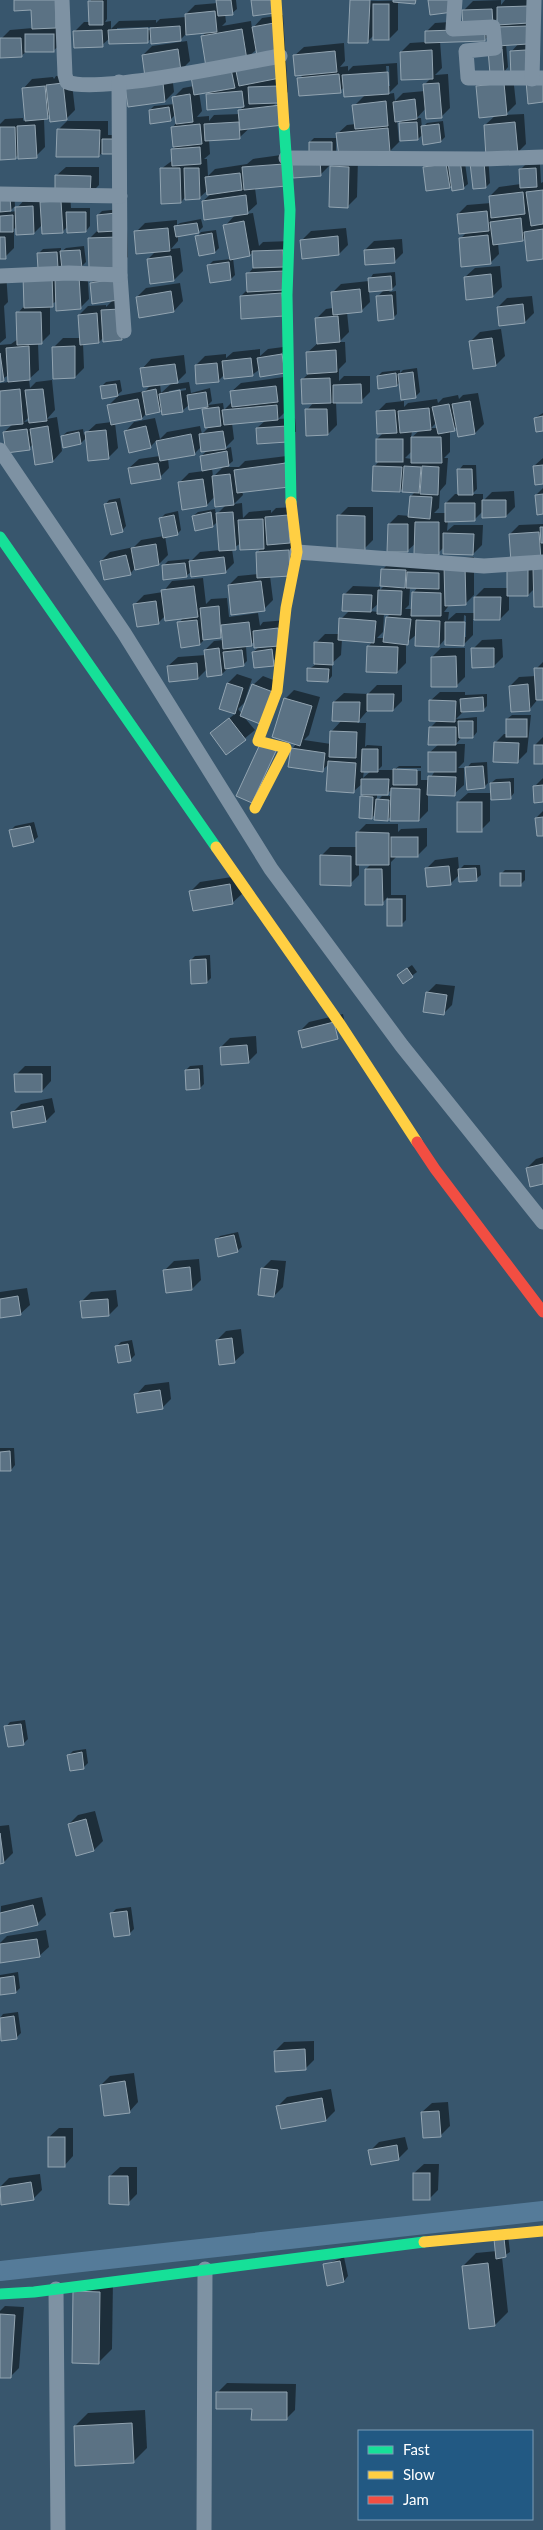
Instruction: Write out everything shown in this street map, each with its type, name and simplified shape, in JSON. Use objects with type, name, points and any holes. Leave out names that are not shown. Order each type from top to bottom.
[{"type":"street","points":[[62,0],[64,75],[67,82],[75,85],[119,82],[280,56]]},
{"type":"street","points":[[255,808],[286,748],[258,741],[277,691],[286,608],[297,552],[291,504],[287,296],[290,210],[276,0]]},
{"type":"street","points":[[455,0],[454,29],[493,27],[495,48],[466,51],[468,78],[537,79],[534,0]]},
{"type":"street","points":[[119,82],[120,275],[124,331]]},
{"type":"street","points":[[286,158],[484,159],[543,157]]},
{"type":"street","points":[[0,194],[120,196]]},
{"type":"street","points":[[0,276],[120,275]]},
{"type":"street","points":[[0,450],[124,633],[271,869],[402,1046],[543,1222]]},
{"type":"street","points":[[0,537],[340,1024],[435,1169],[543,1312]]},
{"type":"street","points":[[297,552],[484,566],[543,562]]},
{"type":"street","points":[[0,2294],[56,2289],[385,2245],[543,2231]]},
{"type":"street","points":[[204,2530],[205,2269]]},
{"type":"street","points":[[56,2289],[58,2530]]},
{"type":"building","points":[[14,0],[56,0],[56,28],[32,29],[31,10],[14,11]]},
{"type":"building","points":[[216,0],[231,0],[233,15],[218,16]]},
{"type":"building","points":[[251,0],[274,0],[275,13],[253,16]]},
{"type":"building","points":[[350,0],[370,0],[368,43],[348,43]]},
{"type":"building","points":[[393,0],[416,0],[415,4],[393,2]]},
{"type":"building","points":[[428,0],[451,0],[453,12],[430,15]]},
{"type":"building","points":[[88,1],[103,1],[103,25],[89,25]]},
{"type":"building","points":[[373,4],[389,4],[389,40],[373,40]]},
{"type":"building","points":[[529,6],[529,23],[497,25],[497,7]]},
{"type":"building","points":[[492,9],[493,25],[463,27],[462,10]]},
{"type":"building","points":[[215,11],[217,32],[186,35],[185,14]]},
{"type":"building","points":[[274,23],[279,52],[257,56],[252,27]]},
{"type":"building","points":[[180,26],[181,41],[151,44],[150,28]]},
{"type":"building","points":[[528,26],[528,44],[497,46],[496,27]]},
{"type":"building","points":[[148,28],[148,43],[109,44],[108,30]]},
{"type":"building","points":[[242,29],[247,60],[206,67],[201,36]]},
{"type":"building","points":[[485,29],[485,41],[425,43],[425,31]]},
{"type":"building","points":[[102,30],[103,47],[74,48],[73,31]]},
{"type":"building","points":[[25,34],[54,34],[54,52],[25,52]]},
{"type":"building","points":[[0,38],[21,38],[22,57],[0,58]]},
{"type":"building","points":[[178,49],[181,71],[145,77],[142,55]]},
{"type":"building","points":[[502,49],[504,73],[490,74],[488,50]]},
{"type":"building","points":[[432,50],[433,79],[401,80],[400,52]]},
{"type":"building","points":[[526,50],[528,77],[511,78],[510,51]]},
{"type":"building","points":[[335,51],[337,72],[295,76],[293,55]]},
{"type":"building","points":[[277,59],[280,78],[239,86],[235,66]]},
{"type":"building","points":[[231,69],[235,88],[194,95],[191,76]]},
{"type":"building","points":[[388,72],[389,94],[344,97],[342,75]]},
{"type":"building","points":[[339,74],[341,93],[299,96],[297,78]]},
{"type":"building","points":[[543,80],[543,102],[528,104],[526,81]]},
{"type":"building","points":[[63,83],[67,120],[50,122],[46,85]]},
{"type":"building","points":[[163,83],[165,102],[128,107],[125,87]]},
{"type":"building","points":[[439,83],[442,118],[426,119],[423,84]]},
{"type":"building","points":[[504,83],[507,115],[479,118],[476,86]]},
{"type":"building","points":[[45,86],[48,119],[25,121],[22,88]]},
{"type":"building","points":[[278,86],[279,103],[249,104],[248,87]]},
{"type":"building","points":[[242,91],[244,107],[207,110],[206,94]]},
{"type":"building","points":[[190,94],[193,122],[176,124],[172,97]]},
{"type":"building","points":[[415,99],[417,119],[395,122],[393,102]]},
{"type":"building","points":[[386,101],[388,126],[355,129],[352,105]]},
{"type":"building","points":[[281,105],[283,125],[240,130],[238,110]]},
{"type":"building","points":[[169,107],[171,121],[150,124],[149,110]]},
{"type":"building","points":[[239,122],[240,139],[205,141],[204,124]]},
{"type":"building","points":[[417,122],[418,140],[400,141],[399,123]]},
{"type":"building","points":[[515,122],[518,154],[486,157],[484,125]]},
{"type":"building","points":[[200,124],[202,144],[173,147],[171,127]]},
{"type":"building","points":[[439,124],[441,142],[423,145],[421,126]]},
{"type":"building","points":[[35,125],[37,158],[18,159],[17,126]]},
{"type":"building","points":[[0,127],[15,127],[16,159],[0,160]]},
{"type":"building","points":[[388,128],[390,152],[339,157],[336,133]]},
{"type":"building","points":[[57,129],[100,130],[99,157],[56,157]]},
{"type":"building","points":[[102,139],[115,139],[116,154],[102,154]]},
{"type":"building","points":[[309,142],[332,142],[332,157],[309,158]]},
{"type":"building","points":[[200,147],[201,164],[172,166],[171,149]]},
{"type":"building","points":[[320,159],[321,176],[293,178],[292,161]]},
{"type":"building","points":[[460,160],[464,189],[452,191],[448,162]]},
{"type":"building","points":[[484,161],[486,188],[473,189],[470,163]]},
{"type":"building","points":[[284,164],[286,186],[244,190],[242,167]]},
{"type":"building","points":[[446,164],[450,188],[426,191],[423,167]]},
{"type":"building","points":[[330,166],[349,167],[348,208],[329,207]]},
{"type":"building","points":[[160,168],[180,168],[181,203],[161,204]]},
{"type":"building","points":[[184,168],[199,168],[200,199],[185,200]]},
{"type":"building","points":[[536,168],[537,187],[520,188],[519,169]]},
{"type":"building","points":[[240,173],[242,190],[207,195],[205,177]]},
{"type":"building","points":[[55,175],[91,176],[90,195],[55,194]]},
{"type":"building","points":[[543,190],[543,224],[531,226],[526,192]]},
{"type":"building","points":[[523,192],[525,214],[491,218],[489,196]]},
{"type":"building","points":[[246,195],[248,214],[204,220],[202,201]]},
{"type":"building","points":[[0,197],[10,197],[11,211],[0,212]]},
{"type":"building","points":[[61,201],[63,233],[42,234],[40,202]]},
{"type":"building","points":[[33,206],[34,234],[16,235],[15,207]]},
{"type":"building","points":[[487,211],[489,231],[459,234],[457,214]]},
{"type":"building","points":[[66,212],[86,212],[86,232],[67,233]]},
{"type":"building","points":[[116,213],[117,231],[98,232],[97,215]]},
{"type":"building","points":[[13,215],[13,232],[0,232],[0,216]]},
{"type":"building","points":[[521,218],[523,241],[493,245],[490,222]]},
{"type":"building","points":[[244,221],[250,256],[230,260],[223,225]]},
{"type":"building","points":[[197,223],[199,233],[176,237],[174,226]]},
{"type":"building","points":[[168,228],[170,251],[136,254],[134,231]]},
{"type":"building","points":[[543,229],[543,259],[527,261],[524,232]]},
{"type":"building","points":[[212,233],[215,253],[199,256],[195,236]]},
{"type":"building","points":[[488,235],[491,264],[461,267],[459,238]]},
{"type":"building","points":[[338,236],[339,255],[302,259],[300,240]]},
{"type":"building","points":[[0,237],[5,237],[6,259],[0,259]]},
{"type":"building","points":[[118,237],[119,268],[89,268],[88,238]]},
{"type":"building","points":[[394,248],[395,263],[365,265],[364,250]]},
{"type":"building","points":[[80,250],[82,268],[62,269],[60,251]]},
{"type":"building","points":[[283,250],[284,267],[253,268],[252,251]]},
{"type":"building","points":[[57,252],[58,268],[38,269],[37,253]]},
{"type":"building","points":[[171,256],[174,281],[150,284],[147,259]]},
{"type":"building","points":[[229,262],[231,280],[210,283],[207,265]]},
{"type":"building","points":[[284,271],[285,290],[247,292],[246,273]]},
{"type":"building","points":[[491,274],[493,297],[466,300],[464,277]]},
{"type":"building","points":[[52,275],[53,307],[24,308],[23,276]]},
{"type":"building","points":[[79,276],[81,309],[56,311],[55,278]]},
{"type":"building","points":[[391,276],[392,290],[369,292],[368,278]]},
{"type":"building","points":[[115,279],[118,300],[92,304],[90,283]]},
{"type":"building","points":[[360,289],[362,312],[333,315],[331,292]]},
{"type":"building","points":[[171,291],[174,312],[139,318],[136,297]]},
{"type":"building","points":[[282,293],[284,316],[241,319],[240,296]]},
{"type":"building","points":[[392,295],[394,319],[378,321],[376,296]]},
{"type":"building","points":[[523,304],[525,323],[499,326],[497,307]]},
{"type":"building","points":[[120,309],[122,340],[103,342],[101,310]]},
{"type":"building","points":[[16,312],[41,312],[42,344],[17,345]]},
{"type":"building","points":[[97,313],[99,343],[80,345],[78,315]]},
{"type":"building","points":[[338,316],[340,342],[317,344],[315,318]]},
{"type":"building","points":[[492,338],[496,366],[473,369],[469,341]]},
{"type":"building","points":[[29,346],[30,380],[8,382],[6,348]]},
{"type":"building","points":[[75,346],[75,378],[53,379],[52,347]]},
{"type":"building","points":[[336,350],[337,372],[307,374],[306,352]]},
{"type":"building","points":[[0,353],[4,381],[0,382]]},
{"type":"building","points":[[282,354],[285,373],[260,377],[257,358]]},
{"type":"building","points":[[251,358],[253,376],[224,379],[222,361]]},
{"type":"building","points":[[217,363],[219,382],[196,384],[195,365]]},
{"type":"building","points":[[175,364],[178,383],[143,387],[140,368]]},
{"type":"building","points":[[413,372],[416,398],[401,400],[398,374]]},
{"type":"building","points":[[396,373],[397,386],[378,389],[377,376]]},
{"type":"building","points":[[330,378],[331,403],[302,404],[301,379]]},
{"type":"building","points":[[116,384],[118,396],[102,399],[100,386]]},
{"type":"building","points":[[361,384],[362,403],[333,403],[333,385]]},
{"type":"building","points":[[276,386],[278,402],[232,407],[230,391]]},
{"type":"building","points":[[20,389],[23,424],[0,426],[0,391]]},
{"type":"building","points":[[43,389],[47,421],[29,423],[25,390]]},
{"type":"building","points":[[156,389],[160,412],[146,415],[142,392]]},
{"type":"building","points":[[180,390],[183,412],[162,415],[159,394]]},
{"type":"building","points":[[206,392],[208,407],[189,410],[187,395]]},
{"type":"building","points":[[138,399],[142,419],[111,425],[107,405]]},
{"type":"building","points":[[470,401],[475,434],[458,437],[452,404]]},
{"type":"building","points":[[449,404],[455,431],[438,434],[432,407]]},
{"type":"building","points":[[277,405],[278,420],[224,425],[222,410]]},
{"type":"building","points":[[219,407],[221,426],[205,428],[202,409]]},
{"type":"building","points":[[429,408],[431,430],[400,433],[398,411]]},
{"type":"building","points":[[305,409],[327,409],[328,435],[306,436]]},
{"type":"building","points":[[395,410],[397,433],[377,434],[376,411]]},
{"type":"building","points":[[543,416],[543,431],[536,432],[534,418]]},
{"type":"building","points":[[48,426],[53,462],[35,465],[30,429]]},
{"type":"building","points":[[146,426],[151,448],[129,453],[124,431]]},
{"type":"building","points":[[287,426],[287,442],[257,444],[256,428]]},
{"type":"building","points":[[27,429],[30,450],[6,453],[3,432]]},
{"type":"building","points":[[106,430],[109,459],[88,461],[85,432]]},
{"type":"building","points":[[223,431],[226,449],[201,452],[199,434]]},
{"type":"building","points":[[79,432],[81,444],[63,448],[61,436]]},
{"type":"building","points":[[191,434],[195,455],[160,461],[156,441]]},
{"type":"building","points":[[411,437],[441,437],[442,463],[411,463]]},
{"type":"building","points":[[376,439],[403,439],[403,462],[376,462]]},
{"type":"building","points":[[227,451],[229,466],[202,471],[200,456]]},
{"type":"building","points":[[158,463],[161,479],[131,484],[128,468]]},
{"type":"building","points":[[286,463],[289,487],[237,493],[234,470]]},
{"type":"building","points":[[543,465],[543,484],[535,485],[533,466]]},
{"type":"building","points":[[373,466],[402,467],[400,492],[372,491]]},
{"type":"building","points":[[404,466],[421,467],[419,493],[402,492]]},
{"type":"building","points":[[422,466],[439,467],[438,495],[420,494]]},
{"type":"building","points":[[457,469],[472,469],[473,495],[458,495]]},
{"type":"building","points":[[230,474],[234,505],[215,507],[212,476]]},
{"type":"building","points":[[203,479],[207,506],[182,510],[178,482]]},
{"type":"building","points":[[543,494],[543,514],[537,515],[535,495]]},
{"type":"building","points":[[410,496],[432,497],[430,519],[408,517]]},
{"type":"building","points":[[482,500],[506,500],[506,517],[482,518]]},
{"type":"building","points":[[116,502],[123,532],[111,535],[104,504]]},
{"type":"building","points":[[445,503],[475,503],[475,521],[445,522]]},
{"type":"building","points":[[211,512],[213,527],[195,531],[192,516]]},
{"type":"building","points":[[233,512],[236,550],[219,551],[216,513]]},
{"type":"building","points":[[174,515],[178,535],[163,538],[159,518]]},
{"type":"building","points":[[288,515],[290,543],[267,545],[265,517]]},
{"type":"building","points":[[337,515],[365,516],[365,551],[337,551]]},
{"type":"building","points":[[263,519],[264,549],[240,550],[238,520]]},
{"type":"building","points":[[415,522],[439,522],[439,555],[414,554]]},
{"type":"building","points":[[388,524],[408,524],[408,552],[387,552]]},
{"type":"building","points":[[540,527],[543,527],[543,543],[541,543]]},
{"type":"building","points":[[539,532],[541,560],[511,562],[509,534]]},
{"type":"building","points":[[443,533],[474,534],[473,555],[443,554]]},
{"type":"building","points":[[156,544],[159,565],[135,570],[131,548]]},
{"type":"building","points":[[289,550],[290,576],[257,578],[256,552]]},
{"type":"building","points":[[126,555],[131,575],[104,580],[100,561]]},
{"type":"building","points":[[224,557],[226,573],[191,577],[189,561]]},
{"type":"building","points":[[185,563],[187,577],[163,580],[162,565]]},
{"type":"building","points":[[444,566],[465,566],[466,605],[445,606]]},
{"type":"building","points":[[528,566],[528,596],[507,596],[507,567]]},
{"type":"building","points":[[543,568],[543,607],[534,607],[533,569]]},
{"type":"building","points":[[381,569],[406,570],[405,588],[380,586]]},
{"type":"building","points":[[407,572],[439,573],[439,589],[406,588]]},
{"type":"building","points":[[261,581],[265,611],[231,615],[228,585]]},
{"type":"building","points":[[194,586],[198,617],[165,621],[161,590]]},
{"type":"building","points":[[378,590],[402,591],[401,615],[377,614]]},
{"type":"building","points":[[412,592],[441,593],[441,616],[411,616]]},
{"type":"building","points":[[343,594],[372,595],[371,612],[342,611]]},
{"type":"building","points":[[474,597],[501,597],[500,620],[474,620]]},
{"type":"building","points":[[156,601],[159,624],[137,627],[133,604]]},
{"type":"building","points":[[219,606],[221,638],[203,640],[200,608]]},
{"type":"building","points":[[386,617],[411,619],[408,645],[383,642]]},
{"type":"building","points":[[339,618],[376,621],[374,643],[338,640]]},
{"type":"building","points":[[197,620],[200,645],[181,648],[177,622]]},
{"type":"building","points":[[416,620],[440,621],[439,647],[415,646]]},
{"type":"building","points":[[249,622],[252,646],[223,649],[221,625]]},
{"type":"building","points":[[445,622],[465,622],[464,646],[445,645]]},
{"type":"building","points":[[278,628],[279,646],[254,648],[253,631]]},
{"type":"building","points":[[314,642],[333,643],[333,665],[314,664]]},
{"type":"building","points":[[367,646],[398,647],[397,673],[366,672]]},
{"type":"building","points":[[219,648],[222,675],[207,677],[204,650]]},
{"type":"building","points":[[471,648],[494,648],[494,667],[472,668]]},
{"type":"building","points":[[272,649],[274,666],[254,668],[252,652]]},
{"type":"building","points":[[242,650],[244,666],[225,669],[223,652]]},
{"type":"building","points":[[456,656],[457,687],[431,687],[431,657]]},
{"type":"building","points":[[197,663],[198,679],[169,682],[167,666]]},
{"type":"building","points":[[307,668],[329,669],[328,682],[307,681]]},
{"type":"building","points":[[534,668],[543,668],[543,700],[536,700]]},
{"type":"building","points":[[227,683],[243,688],[235,714],[219,709]]},
{"type":"building","points":[[252,684],[273,692],[260,724],[240,716]]},
{"type":"building","points":[[528,684],[530,711],[511,712],[509,686]]},
{"type":"building","points":[[367,694],[394,694],[393,711],[367,711]]},
{"type":"building","points":[[483,697],[484,711],[461,712],[460,699]]},
{"type":"building","points":[[284,698],[312,706],[300,746],[272,737]]},
{"type":"building","points":[[429,700],[456,701],[455,722],[429,721]]},
{"type":"building","points":[[333,702],[360,702],[359,722],[332,721]]},
{"type":"building","points":[[229,718],[246,740],[226,755],[210,733]]},
{"type":"building","points":[[506,719],[527,719],[527,737],[506,737]]},
{"type":"building","points":[[458,721],[473,721],[473,738],[459,738]]},
{"type":"building","points":[[429,727],[456,727],[456,745],[428,745]]},
{"type":"building","points":[[330,731],[357,732],[356,758],[329,757]]},
{"type":"building","points":[[494,742],[519,743],[518,763],[493,762]]},
{"type":"building","points":[[260,744],[276,751],[252,803],[236,796]]},
{"type":"building","points":[[534,745],[543,745],[543,764],[534,764]]},
{"type":"building","points":[[291,748],[325,753],[323,772],[288,767]]},
{"type":"building","points":[[362,749],[378,749],[378,772],[361,772]]},
{"type":"building","points":[[428,752],[456,752],[456,772],[428,772]]},
{"type":"building","points":[[328,761],[356,763],[354,793],[326,791]]},
{"type":"building","points":[[483,766],[485,788],[467,790],[465,767]]},
{"type":"building","points":[[393,769],[417,770],[417,785],[393,785]]},
{"type":"building","points":[[428,776],[456,777],[455,796],[427,795]]},
{"type":"building","points":[[361,779],[389,779],[388,795],[361,795]]},
{"type":"building","points":[[510,782],[511,799],[491,800],[490,783]]},
{"type":"building","points":[[543,785],[543,802],[534,803],[533,786]]},
{"type":"building","points":[[391,788],[420,789],[419,821],[390,821]]},
{"type":"building","points":[[360,796],[373,797],[372,819],[359,818]]},
{"type":"building","points":[[376,799],[389,800],[388,821],[374,820]]},
{"type":"building","points":[[457,802],[482,802],[482,832],[457,832]]},
{"type":"building","points":[[543,817],[543,836],[537,836],[535,818]]},
{"type":"building","points":[[30,826],[34,842],[13,847],[9,830]]},
{"type":"building","points":[[356,832],[389,833],[389,865],[356,865]]},
{"type":"building","points":[[391,837],[418,837],[418,857],[391,857]]},
{"type":"building","points":[[320,855],[351,856],[351,886],[320,885]]},
{"type":"building","points":[[449,866],[451,885],[427,887],[425,868]]},
{"type":"building","points":[[476,868],[477,881],[459,882],[458,869]]},
{"type":"building","points":[[365,869],[382,869],[383,905],[365,905]]},
{"type":"building","points":[[500,873],[521,873],[521,886],[500,886]]},
{"type":"building","points":[[230,884],[233,904],[193,911],[189,891]]},
{"type":"building","points":[[387,899],[402,899],[402,926],[387,926]]},
{"type":"building","points":[[206,959],[207,983],[191,984],[190,960]]},
{"type":"building","points":[[407,968],[413,977],[403,984],[397,975]]},
{"type":"building","points":[[426,992],[447,995],[444,1015],[423,1012]]},
{"type":"building","points":[[334,1022],[338,1039],[302,1048],[298,1031]]},
{"type":"building","points":[[247,1045],[249,1063],[221,1065],[220,1047]]},
{"type":"building","points":[[199,1069],[200,1089],[186,1090],[185,1070]]},
{"type":"building","points":[[14,1074],[42,1074],[42,1092],[15,1092]]},
{"type":"building","points":[[43,1106],[46,1122],[13,1128],[11,1112]]},
{"type":"building","points":[[543,1164],[543,1184],[530,1187],[526,1168]]},
{"type":"building","points":[[234,1235],[238,1252],[218,1257],[215,1239]]},
{"type":"building","points":[[190,1267],[192,1290],[166,1293],[163,1270]]},
{"type":"building","points":[[261,1268],[278,1270],[274,1297],[258,1295]]},
{"type":"building","points":[[18,1296],[21,1315],[0,1318],[0,1299]]},
{"type":"building","points":[[108,1299],[109,1316],[82,1318],[80,1301]]},
{"type":"building","points":[[232,1338],[235,1363],[219,1365],[216,1340]]},
{"type":"building","points":[[128,1344],[131,1361],[118,1363],[115,1346]]},
{"type":"building","points":[[160,1390],[163,1409],[137,1413],[134,1394]]},
{"type":"building","points":[[10,1451],[11,1471],[0,1471],[0,1452]]},
{"type":"building","points":[[21,1724],[24,1745],[8,1747],[4,1726]]},
{"type":"building","points":[[82,1752],[84,1769],[70,1771],[67,1755]]},
{"type":"building","points":[[86,1819],[94,1851],[76,1856],[68,1824]]},
{"type":"building","points":[[0,1833],[4,1863],[0,1864]]},
{"type":"building","points":[[33,1905],[38,1925],[0,1934],[0,1913]]},
{"type":"building","points":[[127,1911],[130,1935],[114,1937],[110,1913]]},
{"type":"building","points":[[37,1939],[40,1957],[0,1963],[0,1944]]},
{"type":"building","points":[[14,1976],[16,1993],[0,1995],[0,1978]]},
{"type":"building","points":[[14,2016],[17,2039],[1,2041],[0,2018]]},
{"type":"building","points":[[305,2049],[306,2070],[275,2072],[274,2051]]},
{"type":"building","points":[[125,2081],[130,2113],[104,2116],[100,2085]]},
{"type":"building","points":[[322,2098],[326,2121],[281,2129],[276,2106]]},
{"type":"building","points":[[439,2111],[441,2137],[423,2138],[421,2112]]},
{"type":"building","points":[[48,2137],[65,2137],[65,2167],[48,2167]]},
{"type":"building","points":[[397,2145],[399,2160],[371,2165],[368,2150]]},
{"type":"building","points":[[413,2173],[430,2173],[430,2200],[413,2200]]},
{"type":"building","points":[[109,2176],[128,2176],[129,2205],[109,2204]]},
{"type":"building","points":[[31,2182],[34,2200],[1,2205],[0,2187]]},
{"type":"building","points":[[504,2238],[506,2257],[496,2259],[494,2239]]},
{"type":"building","points":[[340,2261],[344,2282],[327,2286],[323,2264]]},
{"type":"building","points":[[488,2263],[495,2326],[469,2329],[462,2266]]},
{"type":"building","points":[[73,2291],[100,2292],[99,2364],[72,2363]]},
{"type":"building","points":[[0,2314],[15,2315],[11,2378],[0,2378]]},
{"type":"building","points":[[216,2392],[287,2392],[287,2420],[251,2420],[252,2409],[216,2409]]},
{"type":"building","points":[[132,2423],[134,2463],[75,2466],[74,2426]]},
{"type":"waterway","points":[[0,2271],[543,2211]]},
{"type":"traffic: fast","points":[[284,125],[290,210],[287,295],[291,502]]},
{"type":"traffic: fast","points":[[0,537],[216,847]]},
{"type":"traffic: fast","points":[[0,2294],[34,2292],[424,2242]]},
{"type":"traffic: slow","points":[[276,0],[284,125]]},
{"type":"traffic: slow","points":[[255,808],[286,748],[258,741],[277,691],[286,608],[297,552],[291,502]]},
{"type":"traffic: slow","points":[[216,847],[340,1024],[417,1142]]},
{"type":"traffic: slow","points":[[424,2242],[543,2231]]},
{"type":"traffic: jam","points":[[417,1142],[435,1169],[543,1312]]}]
